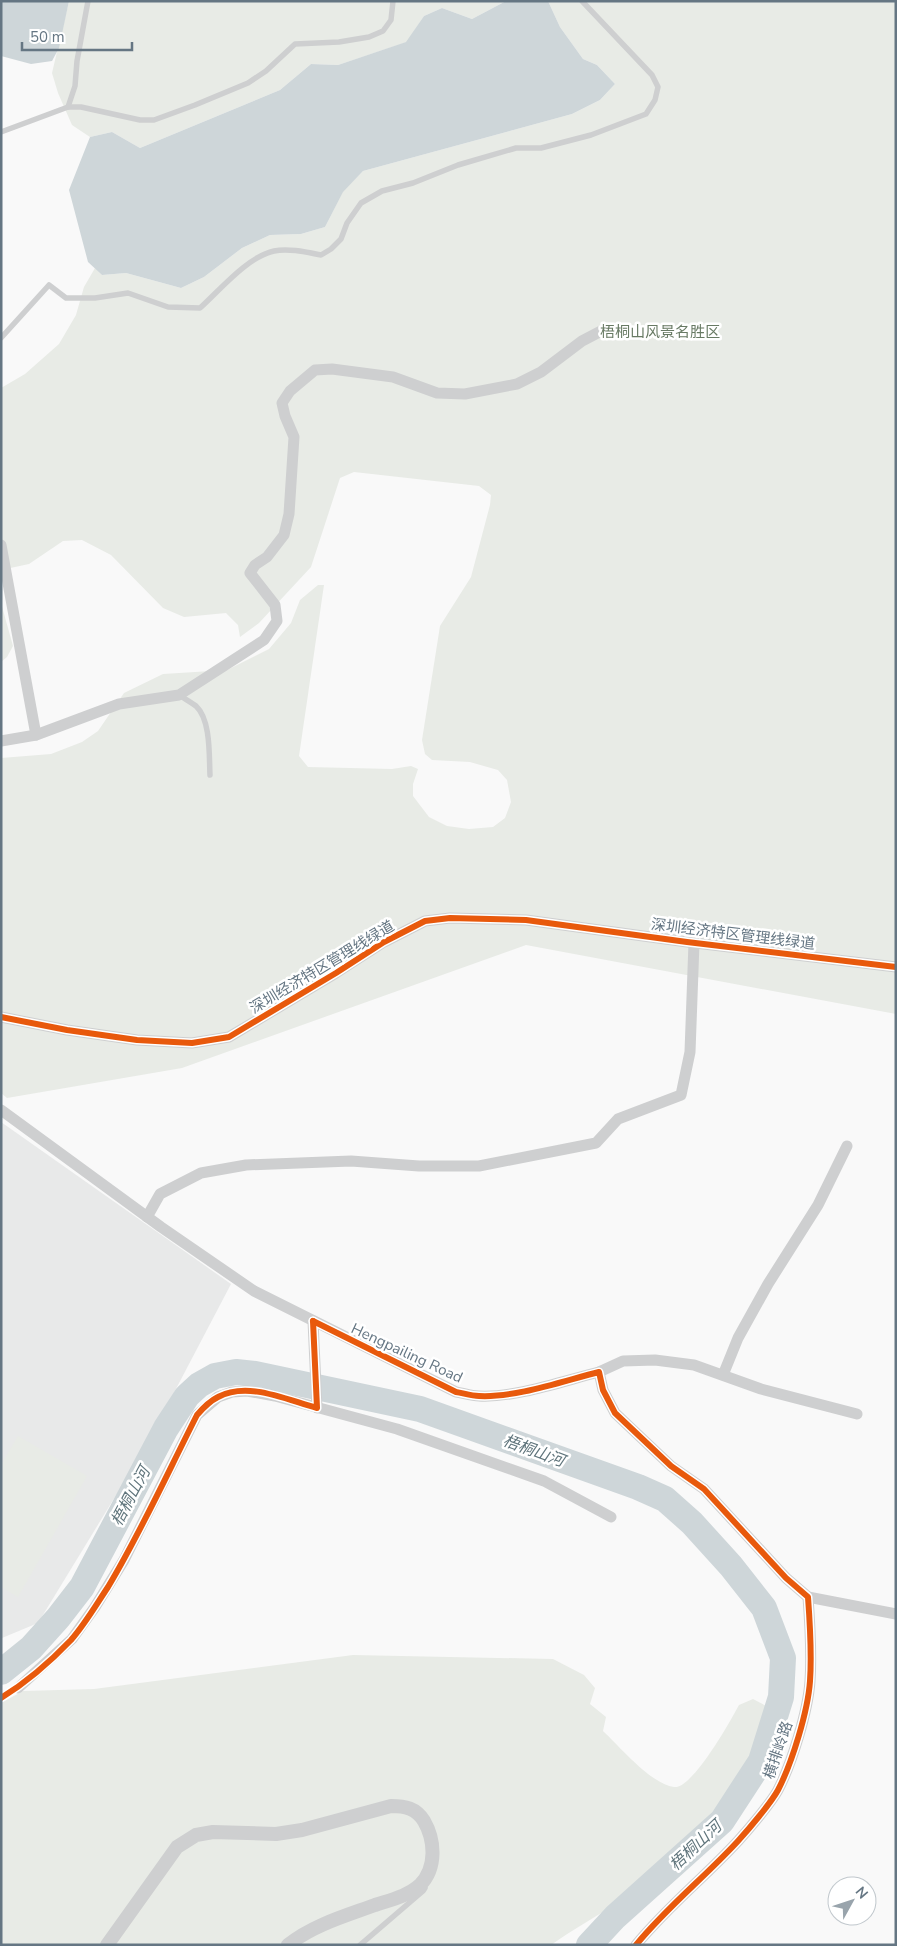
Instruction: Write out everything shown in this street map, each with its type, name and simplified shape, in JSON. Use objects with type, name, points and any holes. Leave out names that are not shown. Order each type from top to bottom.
[{"type":"street","points":[[1,741],[36,735],[119,704],[179,695],[264,640],[277,621],[275,605],[250,573],[255,565],[267,557],[284,535],[289,514],[294,437],[284,416],[282,403],[290,391],[315,370],[332,369],[393,377],[437,393],[465,394],[517,384],[541,372],[582,342],[605,329]]},
{"type":"street","points":[[1,545],[36,735]]},
{"type":"street","name":"深圳经济特区管理线绿道","points":[[1,1017],[67,1030],[137,1040],[192,1043],[229,1037],[384,942],[425,921],[450,918],[526,920],[694,943],[896,967]]},
{"type":"street","points":[[148,1217],[160,1194],[201,1173],[246,1165],[351,1161],[420,1166],[479,1166],[596,1143],[618,1119],[681,1095],[690,1052],[694,943]]},
{"type":"street","name":"Hengpailing Road","points":[[1,1110],[254,1291],[456,1392],[478,1396],[496,1396],[530,1390],[599,1372],[623,1361],[655,1360],[694,1365],[761,1389],[857,1414]]},
{"type":"street","points":[[723,1375],[738,1338],[768,1284],[818,1205],[847,1146]]},
{"type":"street","points":[[313,1321],[317,1408]]},
{"type":"street","points":[[599,1372],[603,1390],[615,1413],[672,1466],[704,1489],[786,1578],[808,1597],[896,1614]]},
{"type":"street","points":[[18,1688],[72,1639],[95,1607],[124,1560],[197,1415],[207,1405],[225,1394],[247,1391],[275,1396],[397,1429],[544,1481],[612,1517]]},
{"type":"street","name":"横排岭路","points":[[636,1945],[652,1925],[739,1840],[777,1791],[791,1755],[804,1712],[810,1682],[808,1597]]},
{"type":"street","points":[[107,1945],[177,1847],[185,1841],[204,1833],[276,1834],[302,1830],[391,1806],[403,1806],[417,1813],[429,1832],[432,1844],[432,1862],[426,1876],[413,1890],[402,1896],[308,1931],[288,1945]]},
{"type":"lane","points":[[68,107],[75,86],[77,61],[88,1]]},
{"type":"lane","points":[[1,132],[68,107],[81,107],[140,120],[154,120],[195,106],[248,83],[266,71],[295,44],[305,42],[339,42],[370,37],[383,31],[390,20],[393,1]]},
{"type":"lane","points":[[1,338],[49,285],[66,298],[95,298],[128,293],[168,307],[200,308],[253,260],[274,251],[321,255],[331,249],[341,239],[347,223],[361,204],[382,191],[412,183],[458,165],[516,148],[541,148],[591,135],[646,114],[655,100],[658,87],[652,75],[582,1]]},
{"type":"lane","points":[[179,695],[197,706],[205,719],[210,775]]},
{"type":"lane","points":[[1,1698],[18,1688]]},
{"type":"lane","points":[[360,1945],[423,1891],[431,1876],[432,1862]]},
{"type":"shaded area","points":[[1,1],[69,1],[59,48],[52,61],[31,64],[1,56]]},
{"type":"shaded area","points":[[506,1],[548,1],[560,27],[583,59],[597,65],[615,84],[600,100],[572,114],[363,171],[343,192],[325,227],[301,234],[270,235],[242,248],[204,277],[181,288],[126,273],[102,275],[88,262],[69,190],[90,137],[112,132],[140,148],[280,90],[311,64],[338,65],[406,42],[424,16],[442,8],[472,19]]},
{"type":"shaded area","points":[[1,1122],[231,1284],[146,1446],[38,1623],[2,1638]]},
{"type":"green space","points":[[69,1],[506,1],[472,19],[442,8],[424,16],[407,42],[338,65],[311,64],[280,90],[140,148],[112,132],[90,137],[72,125],[58,93],[52,73]]},
{"type":"green space","name":"梧桐山风景名胜区","points":[[548,1],[896,1],[896,1014],[526,945],[182,1068],[7,1098],[1,1093],[1,758],[51,754],[82,742],[98,731],[124,693],[163,674],[227,670],[269,649],[291,623],[300,600],[318,585],[324,585],[299,756],[308,767],[392,769],[411,766],[418,769],[413,784],[413,796],[429,817],[447,826],[469,829],[493,827],[505,818],[511,802],[507,780],[498,770],[470,762],[432,760],[425,754],[422,740],[440,626],[471,577],[491,495],[479,486],[354,472],[340,478],[311,567],[259,623],[240,637],[238,625],[226,613],[184,617],[163,608],[111,555],[82,540],[63,541],[29,564],[1,570],[1,388],[25,374],[59,344],[76,315],[84,287],[95,268],[102,275],[126,273],[181,288],[204,277],[242,248],[270,235],[301,234],[325,227],[343,191],[363,171],[572,114],[600,100],[615,84],[597,65],[583,59],[560,27]]},
{"type":"green space","points":[[1,603],[13,646],[7,657],[1,662]]},
{"type":"green space","points":[[18,1436],[87,1476],[18,1597],[1,1587],[1,1465]]},
{"type":"green space","points":[[353,1655],[553,1659],[584,1675],[595,1688],[590,1704],[606,1717],[603,1731],[646,1772],[665,1784],[674,1787],[682,1785],[691,1778],[720,1738],[739,1705],[753,1699],[768,1707],[770,1717],[761,1747],[751,1768],[719,1812],[700,1833],[638,1888],[551,1945],[1,1945],[1,1703],[23,1691],[94,1689]]},
{"type":"waterway","name":"梧桐山河","points":[[1,1672],[31,1648],[82,1587],[166,1428],[187,1396],[199,1385],[215,1376],[236,1372],[255,1374],[420,1409],[638,1487],[665,1499],[692,1523],[731,1566],[764,1608],[783,1658],[781,1697],[761,1761],[722,1821],[615,1917],[589,1945]]},
{"type":"cycle path","points":[[1,1017],[67,1030],[137,1040],[192,1043],[229,1037],[384,942],[425,921],[450,918],[526,920],[687,942],[896,967]]},
{"type":"cycle path","points":[[313,1321],[456,1392],[470,1395],[493,1396],[523,1392],[599,1372],[603,1390],[615,1413],[671,1466],[704,1489],[786,1578],[808,1597],[811,1649],[809,1693],[789,1766],[778,1790],[738,1841],[660,1918],[636,1945]]},
{"type":"cycle path","points":[[1,1698],[46,1664],[71,1640],[86,1621],[132,1545],[197,1415],[207,1405],[218,1397],[230,1393],[255,1391],[317,1408],[313,1321]]}]
